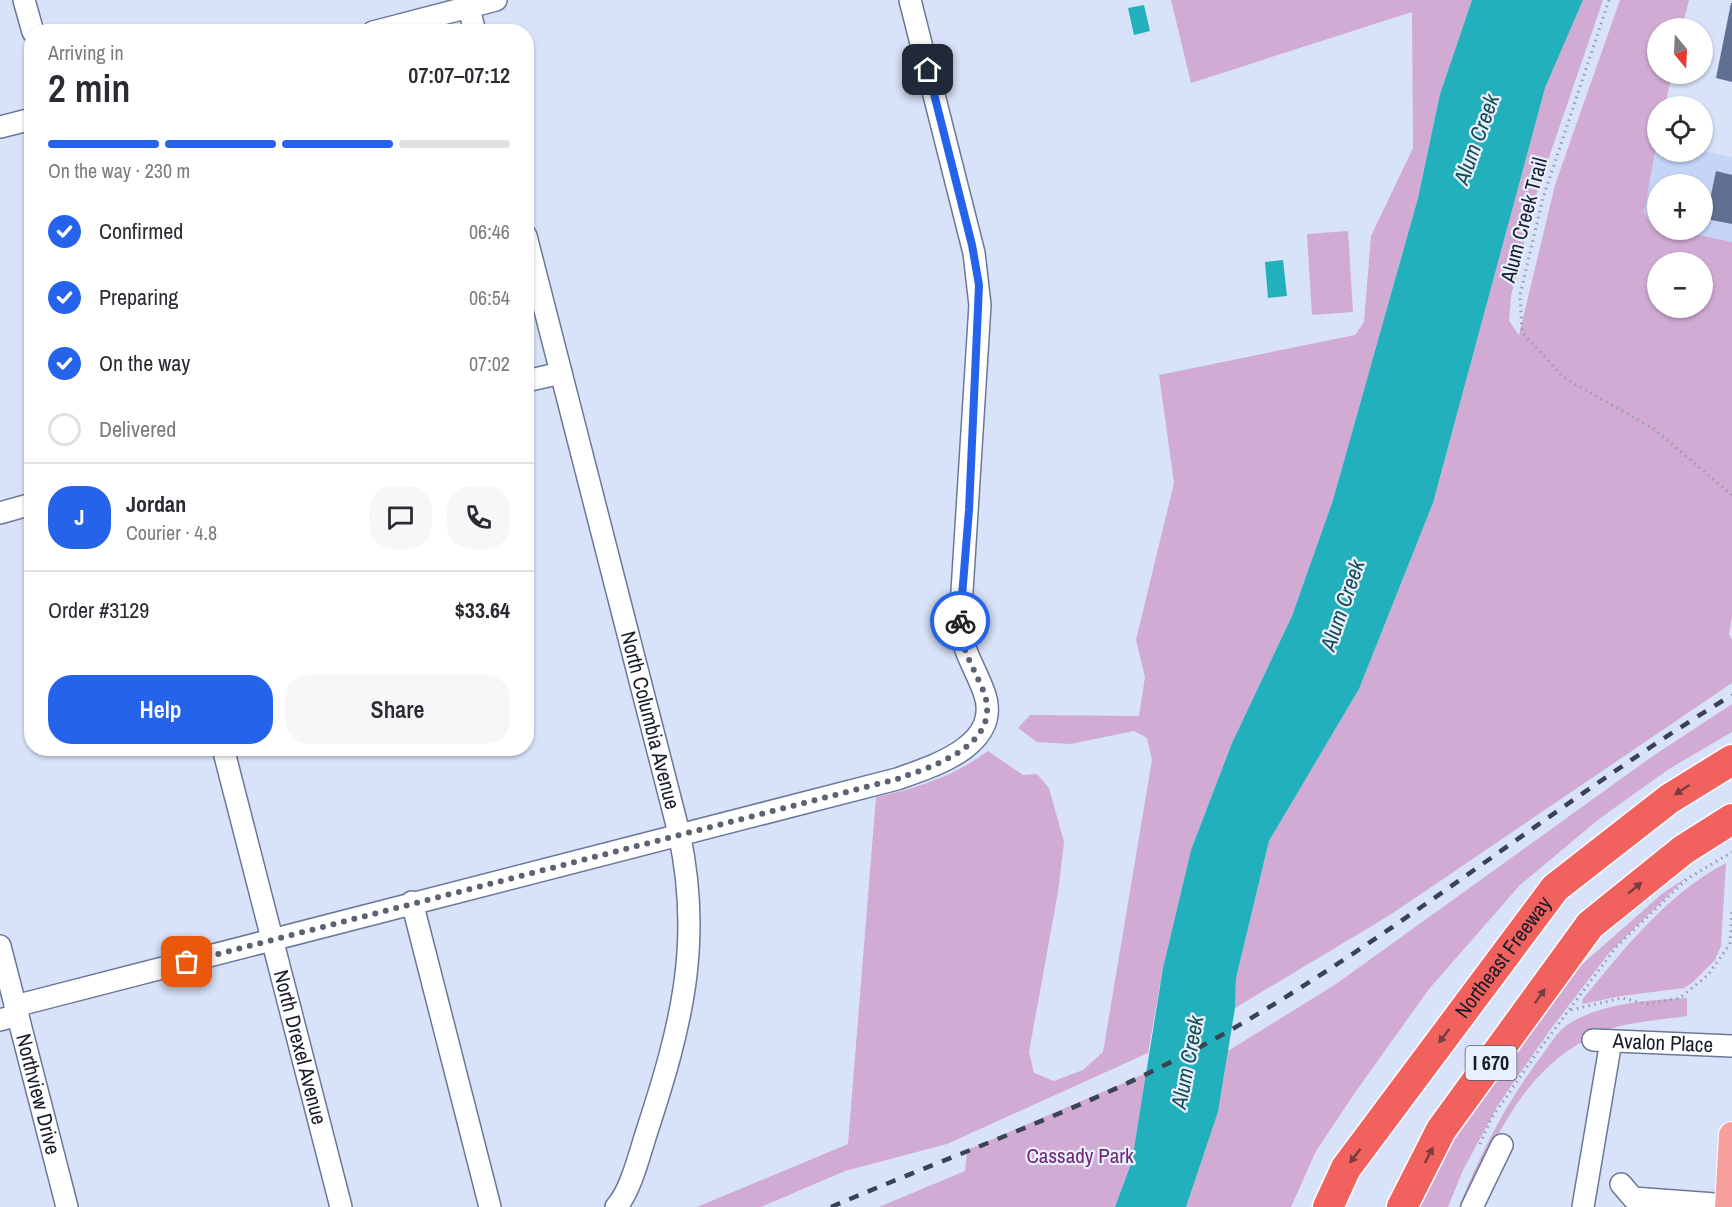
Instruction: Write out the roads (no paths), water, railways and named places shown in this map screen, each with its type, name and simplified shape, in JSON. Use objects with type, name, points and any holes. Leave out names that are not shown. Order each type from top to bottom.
[{"type":"highway","name":"Northeast Freeway","points":[[1328,1207],[1346,1168],[1555,888],[1669,799],[1732,760]]},
{"type":"highway","name":"I 670","points":[[1402,1207],[1441,1130],[1590,925],[1683,850],[1732,820]]},
{"type":"main road","points":[[1728,1206],[1732,1135]]},
{"type":"street","points":[[24,0],[31,24]]},
{"type":"street","points":[[400,24],[468,4],[496,0]]},
{"type":"street","points":[[11,1013],[412,902],[917,772],[965,749],[977,736],[984,722],[984,694],[965,653],[960,623],[973,439],[979,285],[972,245],[910,0]]},
{"type":"street","points":[[468,4],[473,24]]},
{"type":"street","points":[[0,127],[24,121]]},
{"type":"street","name":"North Columbia Avenue","points":[[534,267],[679,833],[688,894],[690,942],[685,994],[673,1052],[636,1164],[617,1206]]},
{"type":"street","points":[[534,379],[561,373]]},
{"type":"street","points":[[0,513],[24,506]]},
{"type":"street","name":"North Drexel Avenue","points":[[225,756],[341,1207]]},
{"type":"street","points":[[412,902],[490,1207]]},
{"type":"street","name":"Northview Drive","points":[[0,946],[11,1013],[67,1207]]},
{"type":"street","name":"Avalon Place","points":[[1583,1207],[1602,1041],[1732,1046]]},
{"type":"street","points":[[1472,1207],[1502,1145]]},
{"type":"street","points":[[1621,1184],[1633,1198],[1728,1206]]},
{"type":"water","name":"Alum Creek","points":[[1472,0],[1583,0],[1545,88],[1433,503],[1359,689],[1269,841],[1236,978],[1235,1008],[1218,1112],[1186,1207],[1115,1207],[1132,1161],[1163,968],[1191,850],[1232,743],[1292,616],[1333,500],[1418,198],[1440,94]]},
{"type":"water","points":[[1144,5],[1150,31],[1134,35],[1128,8]]},
{"type":"water","points":[[1283,260],[1287,296],[1268,298],[1265,262]]},
{"type":"railway","points":[[831,1207],[1042,1121],[1197,1049],[1308,983],[1369,943],[1609,775],[1732,695]]},
{"type":"park label","name":"Cassady Park","points":[[1080,1156]]}]
